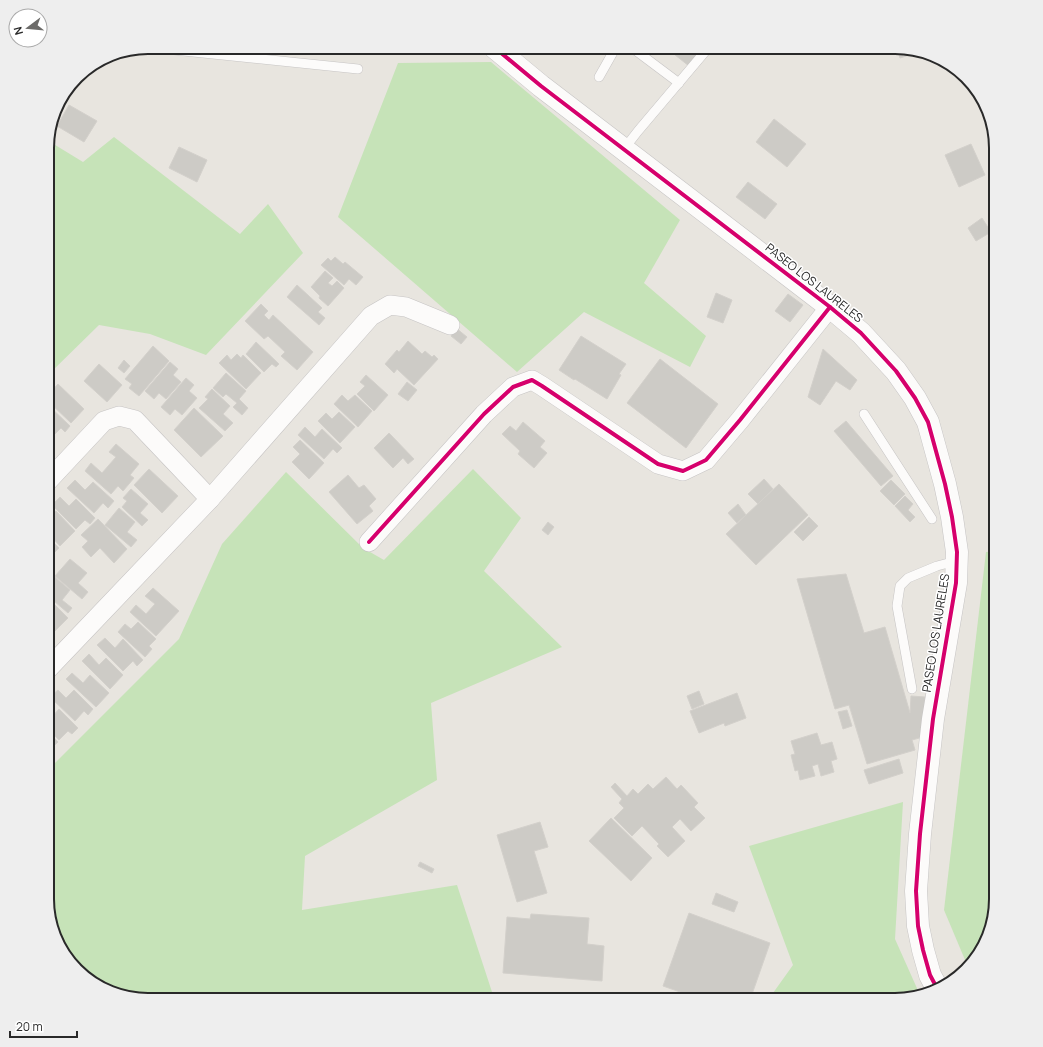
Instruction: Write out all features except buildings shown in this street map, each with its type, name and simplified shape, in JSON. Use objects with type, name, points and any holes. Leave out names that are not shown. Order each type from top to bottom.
[{"type":"street","name":"PASEO LOS LAURELES","points":[[502,54],[541,86],[830,307],[861,333],[896,371],[915,398],[928,422],[945,484],[953,524],[956,552],[956,583],[933,719],[920,834],[916,891],[918,926],[922,950],[930,975],[935,984]]},
{"type":"street","points":[[54,663],[210,499],[371,316],[390,305],[406,308],[450,325]]},
{"type":"street","points":[[369,542],[484,414],[514,387],[532,380],[658,464],[683,471],[706,460],[740,420],[830,307]]},
{"type":"street","points":[[54,475],[104,421],[119,416],[135,420],[210,499]]},
{"type":"lane","points":[[206,54],[358,69]]},
{"type":"lane","points":[[599,77],[612,54]]},
{"type":"lane","points":[[640,54],[679,83]]},
{"type":"lane","points":[[624,149],[638,130],[703,54]]},
{"type":"lane","points":[[864,414],[932,520]]},
{"type":"lane","points":[[912,689],[897,606],[900,586],[908,578],[937,566],[956,561]]},
{"type":"green space","points":[[491,62],[680,220],[644,283],[706,336],[690,367],[584,312],[517,372],[338,217],[398,63]]},
{"type":"green space","points":[[114,137],[240,234],[268,204],[303,253],[206,355],[150,334],[99,325],[54,369],[54,144],[83,162]]},
{"type":"green space","points":[[473,469],[521,518],[484,571],[562,647],[431,703],[437,780],[305,856],[302,910],[457,885],[492,992],[509,993],[141,993],[117,988],[91,974],[73,956],[61,935],[57,924],[54,906],[54,764],[179,639],[222,544],[286,472],[363,548],[384,560]]},
{"type":"green space","points":[[986,552],[989,552],[989,906],[982,935],[966,961],[944,910]]},
{"type":"green space","points":[[903,802],[895,939],[918,990],[902,993],[773,993],[793,965],[749,846]]},
{"type":"cycle path","points":[[502,54],[541,86],[830,307],[861,333],[896,371],[915,398],[928,422],[945,484],[957,552],[956,583],[933,719],[920,834],[916,891],[918,926],[930,975],[935,984]]},
{"type":"cycle path","points":[[369,542],[484,414],[513,387],[532,380],[658,464],[683,471],[706,460],[740,420],[830,307]]}]
